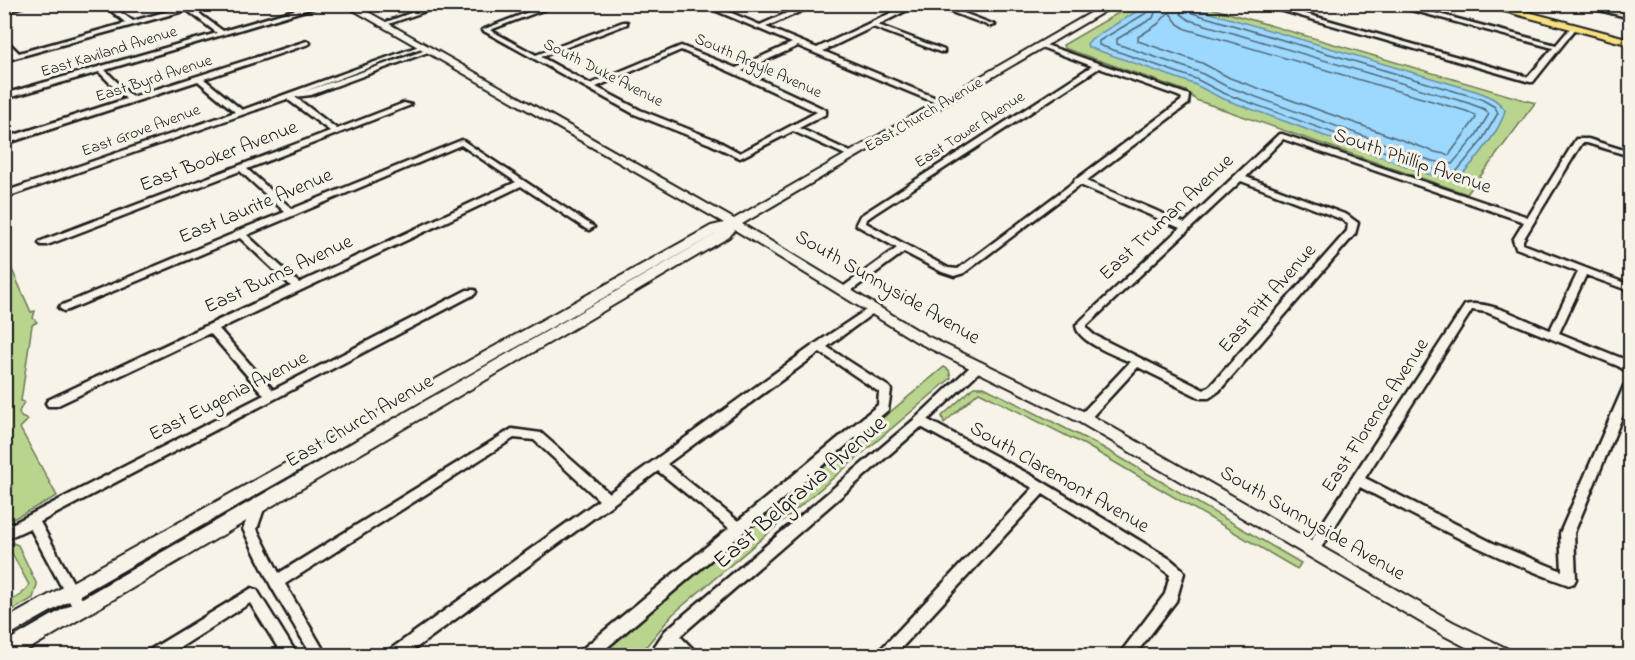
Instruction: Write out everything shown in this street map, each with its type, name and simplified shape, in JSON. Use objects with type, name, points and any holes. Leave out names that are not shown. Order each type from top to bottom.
[{"type":"main road","points":[[4,10],[26,4]]},
{"type":"main road","points":[[1483,4],[1630,39]]},
{"type":"main road","points":[[1500,4],[1630,39]]},
{"type":"street","points":[[4,59],[202,4]]},
{"type":"street","name":"East Kaviland Avenue","points":[[221,33],[227,29],[308,4]]},
{"type":"street","name":"East Kaviland Avenue","points":[[4,97],[323,4]]},
{"type":"street","name":"South Sunnyside Avenue","points":[[347,4],[734,224],[922,339],[1084,418],[1447,628],[1503,656]]},
{"type":"street","points":[[381,25],[443,4]]},
{"type":"street","name":"South Duke Avenue","points":[[556,4],[485,30],[638,112],[740,156],[793,128]]},
{"type":"street","points":[[704,4],[796,44],[944,102]]},
{"type":"street","points":[[761,27],[814,4]]},
{"type":"street","points":[[817,51],[916,4]]},
{"type":"street","points":[[932,4],[992,25]]},
{"type":"street","name":"East Church Avenue","points":[[4,630],[715,229],[734,224],[1113,4]]},
{"type":"street","points":[[1262,4],[1530,80],[1574,27]]},
{"type":"street","points":[[1392,4],[1557,47]]},
{"type":"street","points":[[1580,4],[1630,16]]},
{"type":"street","points":[[111,8],[132,24]]},
{"type":"street","points":[[188,8],[221,33]]},
{"type":"street","points":[[536,57],[625,23]]},
{"type":"street","points":[[873,25],[942,51]]},
{"type":"street","points":[[4,40],[18,56]]},
{"type":"street","name":"East Byrd Avenue","points":[[8,140],[308,43]]},
{"type":"street","points":[[736,71],[796,44]]},
{"type":"street","points":[[844,291],[903,248],[954,273],[961,271],[1185,102],[1186,97],[1042,46]]},
{"type":"street","name":"South Argyle Avenue","points":[[589,87],[681,48],[823,112],[793,128]]},
{"type":"street","name":"East Grove Avenue","points":[[4,195],[240,112],[288,96],[308,93],[424,49]]},
{"type":"street","name":"East Tower Avenue","points":[[903,248],[861,224],[863,218],[1098,65]]},
{"type":"street","points":[[100,69],[131,100]]},
{"type":"street","points":[[199,78],[240,112]]},
{"type":"street","points":[[288,96],[336,132]]},
{"type":"street","name":"East Booker Avenue","points":[[44,243],[407,105]]},
{"type":"street","points":[[793,128],[853,155]]},
{"type":"street","name":"East Truman Avenue","points":[[1137,361],[1090,338],[1081,329],[1085,319],[1282,136]]},
{"type":"street","name":"South Phillip Avenue","points":[[1282,136],[1530,221]]},
{"type":"street","points":[[1630,154],[1588,141],[1580,141],[1518,240],[1520,246],[1630,288]]},
{"type":"street","name":"East Laurite Avenue","points":[[64,308],[462,142],[522,182]]},
{"type":"street","points":[[241,168],[290,212]]},
{"type":"street","name":"East Pitt Avenue","points":[[1137,361],[1205,395],[1215,388],[1352,232],[1353,223],[1344,217],[1239,178]]},
{"type":"street","points":[[522,182],[589,227]]},
{"type":"street","name":"East Burns Avenue","points":[[52,403],[522,182]]},
{"type":"street","points":[[1078,182],[1186,227]]},
{"type":"street","name":"East Church Avenue","points":[[4,653],[725,234],[734,224]]},
{"type":"street","points":[[240,233],[297,286]]},
{"type":"street","points":[[1584,270],[1553,335],[1622,363],[1630,369]]},
{"type":"street","name":"East Eugenia Avenue","points":[[4,535],[471,292]]},
{"type":"street","name":"East Florence Avenue","points":[[1312,550],[1469,307],[1475,306],[1553,335]]},
{"type":"street","points":[[393,656],[872,309]]},
{"type":"street","points":[[211,327],[273,396]]},
{"type":"street","points":[[585,656],[884,407],[885,390],[819,347]]},
{"type":"street","points":[[1084,418],[1137,361]]},
{"type":"street","name":"East Belgravia Avenue","points":[[656,656],[670,636],[920,421],[977,367]]},
{"type":"street","points":[[1358,480],[1534,568],[1569,579],[1567,533],[1630,386]]},
{"type":"street","name":"South Claremont Avenue","points":[[920,421],[1041,487],[1178,573],[1171,597],[1125,656]]},
{"type":"street","points":[[276,582],[512,433],[537,436],[608,500]]},
{"type":"street","points":[[658,464],[738,528]]},
{"type":"street","points":[[884,656],[1041,487]]},
{"type":"street","points":[[248,492],[259,506],[250,529],[276,582],[320,656]]},
{"type":"street","points":[[33,521],[80,608]]},
{"type":"street","points":[[153,656],[252,594],[291,656]]},
{"type":"street","points":[[670,636],[690,656]]},
{"type":"green space","points":[[1132,5],[1201,5],[1535,103],[1467,194],[1196,100],[1186,91],[1064,48],[1063,45]]},
{"type":"green space","points":[[5,254],[31,312],[35,311],[33,318],[37,322],[32,325],[21,401],[24,402],[19,412],[21,417],[28,420],[20,428],[57,496],[5,523]]},
{"type":"green space","points":[[944,367],[949,370],[951,378],[673,614],[639,655],[600,655]]},
{"type":"green space","points":[[974,387],[984,387],[1102,447],[1301,563],[1297,569],[1085,445],[979,392],[944,423],[942,416]]},
{"type":"green space","points":[[7,544],[18,545],[37,585],[33,598],[5,615],[5,604],[21,595],[29,585]]},
{"type":"water","points":[[1149,4],[1184,5],[1472,90],[1490,97],[1505,110],[1493,136],[1459,177],[1453,179],[1428,174],[1221,98],[1194,84],[1088,47],[1087,44],[1091,39]]}]
